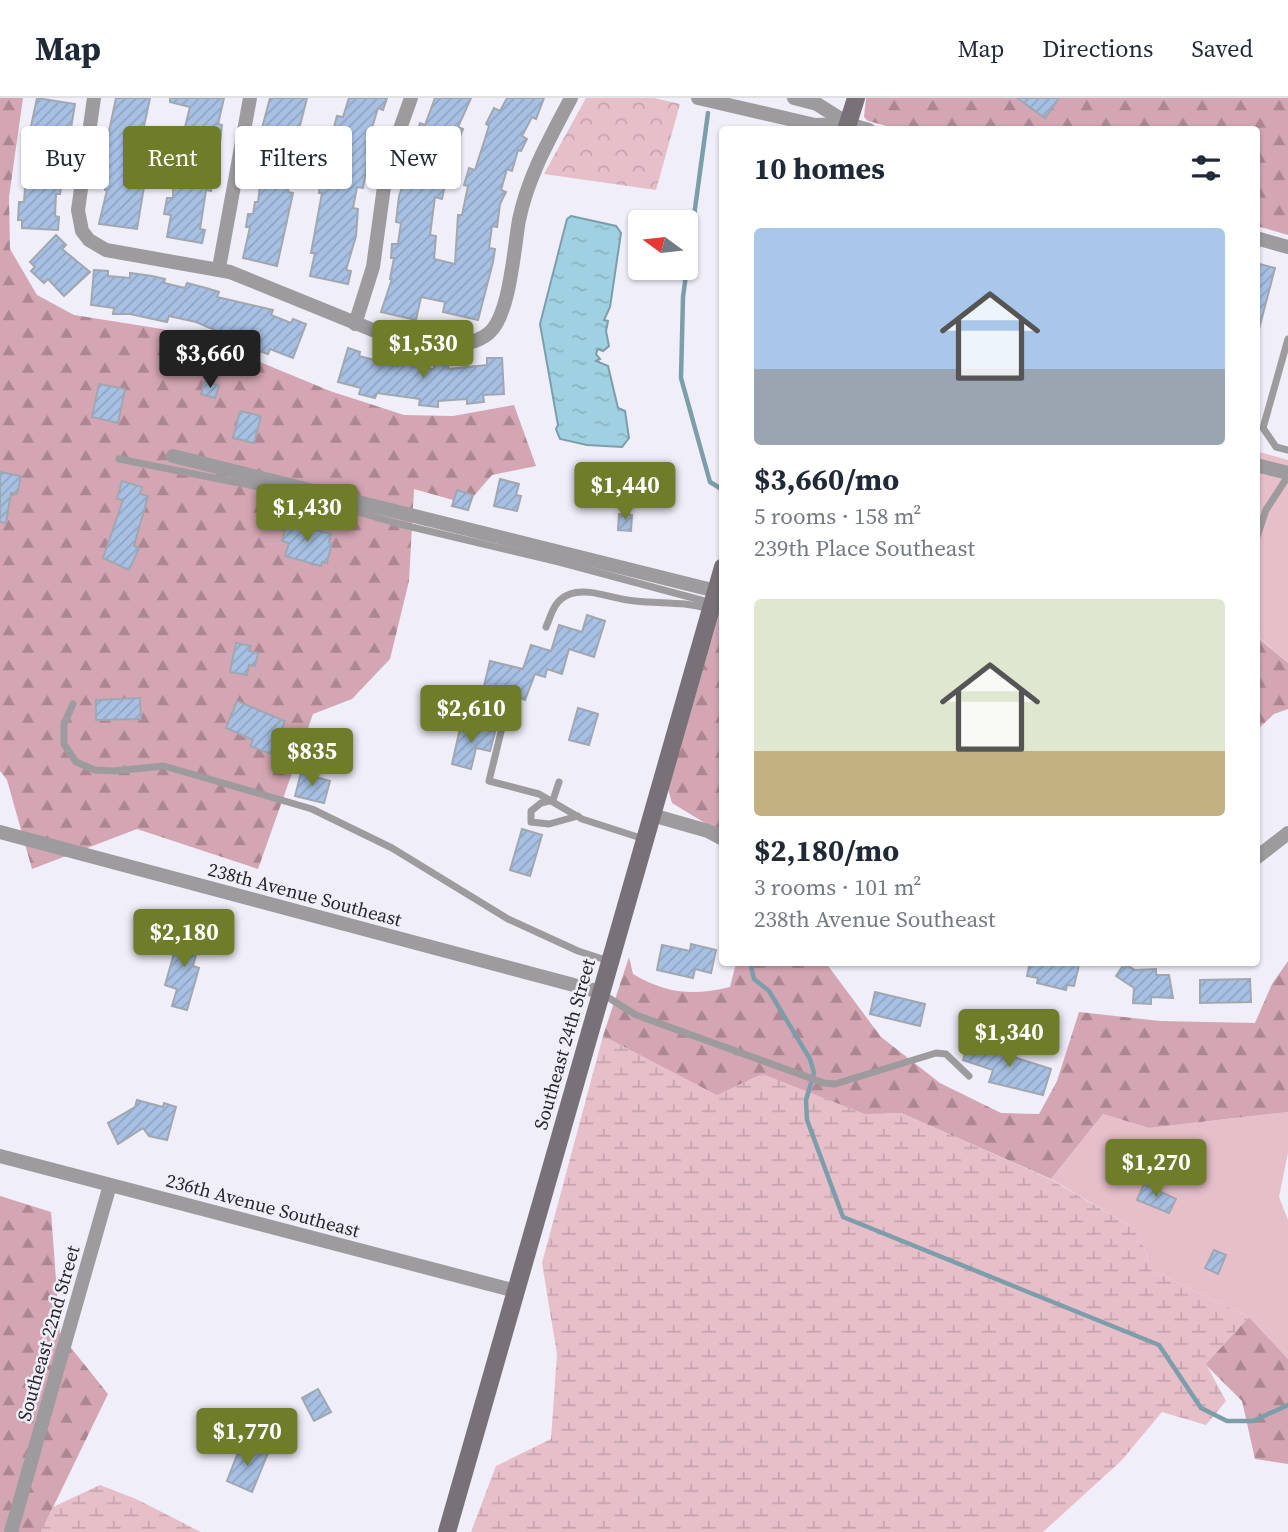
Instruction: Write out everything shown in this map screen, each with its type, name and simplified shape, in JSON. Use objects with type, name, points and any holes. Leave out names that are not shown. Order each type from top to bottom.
[{"type":"street","points":[[94,98],[78,210],[82,231],[89,240],[106,250],[219,268],[390,337],[459,345],[478,340],[491,331],[502,309],[526,189],[571,98]]},
{"type":"street","points":[[219,268],[250,98]]},
{"type":"street","points":[[355,324],[373,267],[387,165],[411,98]]},
{"type":"street","points":[[698,98],[815,125],[831,126]]},
{"type":"street","points":[[794,98],[817,104],[846,126]]},
{"type":"street","points":[[847,126],[856,98]]},
{"type":"street","points":[[1260,239],[1288,247]]},
{"type":"street","points":[[173,456],[713,601]]},
{"type":"street","points":[[1260,466],[1288,475]]},
{"type":"street","name":"Southeast 24th Street","points":[[447,1532],[719,581]]},
{"type":"street","points":[[652,815],[708,831],[719,837]]},
{"type":"street","name":"238th Avenue Southeast","points":[[0,832],[600,992]]},
{"type":"street","points":[[1260,855],[1288,833]]},
{"type":"street","name":"236th Avenue Southeast","points":[[0,1156],[516,1291]]},
{"type":"street","name":"Southeast 22nd Street","points":[[11,1532],[110,1185]]},
{"type":"lane","points":[[1288,339],[1263,428],[1276,447],[1288,450]]},
{"type":"lane","points":[[119,459],[309,498],[395,523],[713,601]]},
{"type":"lane","points":[[1260,528],[1266,510],[1288,475]]},
{"type":"lane","points":[[546,627],[555,603],[571,593],[585,592],[638,602],[713,601]]},
{"type":"lane","points":[[508,703],[489,781],[553,800],[578,816],[645,839]]},
{"type":"lane","points":[[73,704],[64,724],[64,744],[76,762],[95,770],[114,771],[163,766],[312,809],[393,848],[508,919],[578,951],[609,961]]},
{"type":"lane","points":[[553,800],[559,782]]},
{"type":"lane","points":[[553,800],[534,807],[529,818],[531,822],[542,825],[578,816]]},
{"type":"lane","points":[[600,992],[636,1015],[818,1081],[835,1084],[936,1053],[946,1054],[969,1076]]},
{"type":"green space","points":[[0,98],[23,98],[9,197],[10,249],[37,295],[74,315],[162,329],[219,345],[330,391],[404,415],[453,416],[514,405],[536,466],[492,475],[467,504],[414,489],[409,581],[390,659],[352,699],[313,714],[258,869],[137,829],[32,869],[7,780],[0,771]]},
{"type":"green space","points":[[586,98],[654,98],[680,104],[656,190],[544,174]]},
{"type":"green space","points":[[866,98],[1288,98],[1288,235],[1260,227],[1260,126],[887,126],[868,121],[864,117]]},
{"type":"green space","points":[[1260,452],[1288,460],[1288,663],[1260,639]]},
{"type":"green space","points":[[719,615],[719,832],[672,803],[668,789]]},
{"type":"green space","points":[[1260,639],[1288,663],[1288,709],[1274,714],[1260,727]]},
{"type":"green space","points":[[629,957],[633,974],[645,981],[669,989],[692,992],[730,987],[735,966],[828,966],[881,1037],[940,1083],[1001,1113],[1039,1114],[1057,1081],[1079,1012],[1160,1021],[1255,1023],[1272,984],[1288,961],[1288,1112],[1149,1128],[1103,1114],[1051,1179],[901,1113],[865,1115],[762,1074],[717,1096],[603,1036]]},
{"type":"green space","points":[[603,1036],[717,1095],[762,1074],[865,1114],[901,1113],[1050,1179],[1139,1231],[1151,1270],[1249,1317],[1206,1364],[1226,1401],[1206,1425],[1162,1412],[1121,1461],[1043,1532],[471,1532],[496,1466],[551,1439],[557,1354],[542,1263]]},
{"type":"green space","points":[[1288,1112],[1288,1153],[1279,1197],[1288,1220],[1288,1359],[1249,1317],[1151,1270],[1139,1231],[1051,1179],[1103,1114],[1149,1128]]},
{"type":"green space","points":[[0,1196],[51,1212],[60,1334],[108,1394],[41,1532],[0,1532]]},
{"type":"green space","points":[[1249,1317],[1288,1359],[1288,1464],[1255,1459],[1242,1401],[1205,1364]]},
{"type":"green space","points":[[100,1485],[136,1499],[201,1532],[41,1532],[53,1507]]},
{"type":"water","points":[[571,216],[616,226],[621,233],[610,307],[604,320],[608,321],[606,331],[609,346],[603,351],[598,349],[596,354],[600,359],[596,361],[608,366],[618,408],[625,411],[629,438],[622,447],[587,445],[560,439],[556,429],[558,425],[540,324],[567,219]]},
{"type":"building","points":[[37,98],[75,104],[71,126],[31,126]]},
{"type":"building","points":[[116,98],[150,98],[144,126],[123,126],[123,189],[144,189],[137,229],[99,224],[105,189],[109,189],[109,132]]},
{"type":"building","points":[[170,98],[224,98],[218,124],[222,125],[221,134],[221,126],[185,126],[190,107],[170,102]]},
{"type":"building","points":[[270,98],[307,98],[300,126],[263,126]]},
{"type":"building","points":[[349,98],[387,98],[383,110],[378,108],[373,126],[366,126],[366,170],[363,188],[357,187],[353,208],[358,209],[356,236],[346,270],[351,271],[348,284],[310,276],[315,253],[311,253],[322,193],[319,193],[319,189],[352,189],[352,126],[334,126],[337,116],[343,117]]},
{"type":"building","points":[[435,98],[471,98],[458,126],[419,126],[420,123],[425,125]]},
{"type":"building","points":[[507,98],[544,98],[536,119],[532,117],[522,136],[527,139],[521,151],[518,150],[512,171],[507,169],[501,190],[506,192],[500,204],[497,227],[492,226],[489,248],[495,249],[478,320],[443,312],[445,302],[421,297],[416,320],[381,312],[392,279],[392,244],[398,244],[401,223],[396,222],[402,189],[444,189],[442,199],[435,197],[430,235],[436,236],[434,259],[455,264],[458,215],[462,215],[468,186],[464,185],[469,168],[475,170],[489,126],[486,124],[494,108],[500,111]]},
{"type":"building","points":[[1017,98],[1059,98],[1045,118]]},
{"type":"building","points":[[25,189],[61,189],[60,194],[56,194],[55,216],[59,217],[58,230],[22,228],[22,220],[18,220],[19,202],[24,202]]},
{"type":"building","points":[[173,189],[211,189],[206,190],[200,229],[205,230],[202,243],[167,237],[171,215],[164,214],[167,198],[173,198]]},
{"type":"building","points":[[260,189],[288,189],[288,192],[293,193],[277,266],[243,258],[250,227],[246,227],[248,214],[253,214],[255,202],[258,202]]},
{"type":"building","points":[[56,235],[66,245],[62,249],[90,272],[64,296],[48,279],[44,283],[31,271],[35,267],[30,262]]},
{"type":"building","points":[[1260,264],[1275,268],[1260,325]]},
{"type":"building","points":[[94,270],[108,271],[108,276],[130,278],[130,273],[152,276],[165,279],[164,283],[185,288],[187,283],[219,292],[217,297],[273,310],[271,315],[291,323],[293,319],[306,324],[293,358],[270,349],[268,354],[215,336],[217,331],[196,322],[169,316],[167,322],[130,314],[113,314],[114,308],[91,305]]},
{"type":"building","points":[[348,348],[360,352],[359,356],[398,366],[399,362],[412,363],[412,367],[434,369],[434,363],[449,364],[448,369],[487,365],[487,358],[502,358],[504,394],[483,395],[484,402],[467,404],[467,399],[438,401],[438,407],[419,405],[420,399],[377,393],[375,398],[359,394],[361,388],[338,382]]},
{"type":"building","points":[[205,381],[219,386],[215,398],[201,394]]},
{"type":"building","points":[[99,384],[125,389],[118,423],[92,417]]},
{"type":"building","points":[[240,411],[261,416],[254,443],[233,438]]},
{"type":"building","points":[[0,472],[21,476],[17,494],[11,493],[6,523],[0,522]]},
{"type":"building","points":[[500,479],[519,484],[516,495],[521,496],[517,511],[494,506]]},
{"type":"building","points":[[122,481],[142,487],[140,494],[148,496],[134,546],[139,548],[129,570],[103,558],[123,500],[117,499]]},
{"type":"building","points":[[457,490],[473,495],[468,510],[452,506]]},
{"type":"building","points":[[619,514],[632,515],[631,531],[618,530]]},
{"type":"building","points":[[287,522],[331,534],[329,542],[332,543],[327,563],[322,562],[321,566],[285,556],[289,543],[282,541]]},
{"type":"building","points":[[587,615],[605,621],[594,657],[569,649],[562,674],[547,669],[545,677],[535,674],[525,700],[500,691],[498,698],[482,694],[490,661],[523,669],[531,645],[551,651],[559,625],[582,632]]},
{"type":"building","points":[[236,643],[251,646],[249,651],[258,653],[255,666],[249,665],[247,675],[230,672]]},
{"type":"building","points":[[140,698],[141,719],[96,720],[96,700]]},
{"type":"building","points":[[237,701],[285,721],[271,754],[250,746],[253,740],[226,728]]},
{"type":"building","points":[[578,708],[598,714],[589,745],[569,740]]},
{"type":"building","points":[[461,724],[495,732],[490,751],[476,748],[471,769],[452,764]]},
{"type":"building","points":[[301,773],[330,781],[324,803],[295,796]]},
{"type":"building","points":[[522,829],[542,835],[530,876],[510,870]]},
{"type":"building","points":[[185,931],[201,935],[193,966],[199,968],[187,1010],[172,1006],[177,989],[165,985],[179,936],[183,937]]},
{"type":"building","points":[[691,944],[716,950],[711,973],[695,969],[693,978],[657,970],[662,945],[690,951]]},
{"type":"building","points":[[1029,966],[1079,966],[1074,986],[1067,985],[1066,990],[1037,983],[1038,978],[1027,976]]},
{"type":"building","points":[[1123,966],[1135,970],[1156,969],[1156,975],[1169,975],[1173,998],[1151,997],[1151,1004],[1133,1003],[1134,988],[1116,976]]},
{"type":"building","points":[[1250,979],[1251,1002],[1200,1003],[1200,980]]},
{"type":"building","points":[[875,992],[925,1004],[920,1026],[870,1014]]},
{"type":"building","points":[[970,1039],[987,1045],[986,1048],[1051,1069],[1043,1095],[989,1082],[993,1070],[963,1060]]},
{"type":"building","points":[[137,1100],[163,1107],[164,1103],[176,1107],[167,1140],[149,1136],[143,1128],[118,1144],[108,1123],[135,1107]]},
{"type":"building","points":[[1144,1184],[1176,1199],[1169,1213],[1137,1200]]},
{"type":"building","points":[[1214,1250],[1226,1255],[1218,1274],[1205,1268]]},
{"type":"building","points":[[318,1389],[331,1412],[314,1421],[302,1398]]},
{"type":"building","points":[[247,1444],[268,1453],[252,1492],[227,1481],[239,1450],[244,1451]]},
{"type":"waterway","points":[[708,113],[683,297],[681,378],[710,482],[719,488]]},
{"type":"waterway","points":[[751,966],[754,979],[769,991],[810,1059],[814,1073],[806,1100],[807,1120],[843,1217],[1159,1345],[1201,1408],[1227,1421],[1253,1421],[1288,1405]]}]
